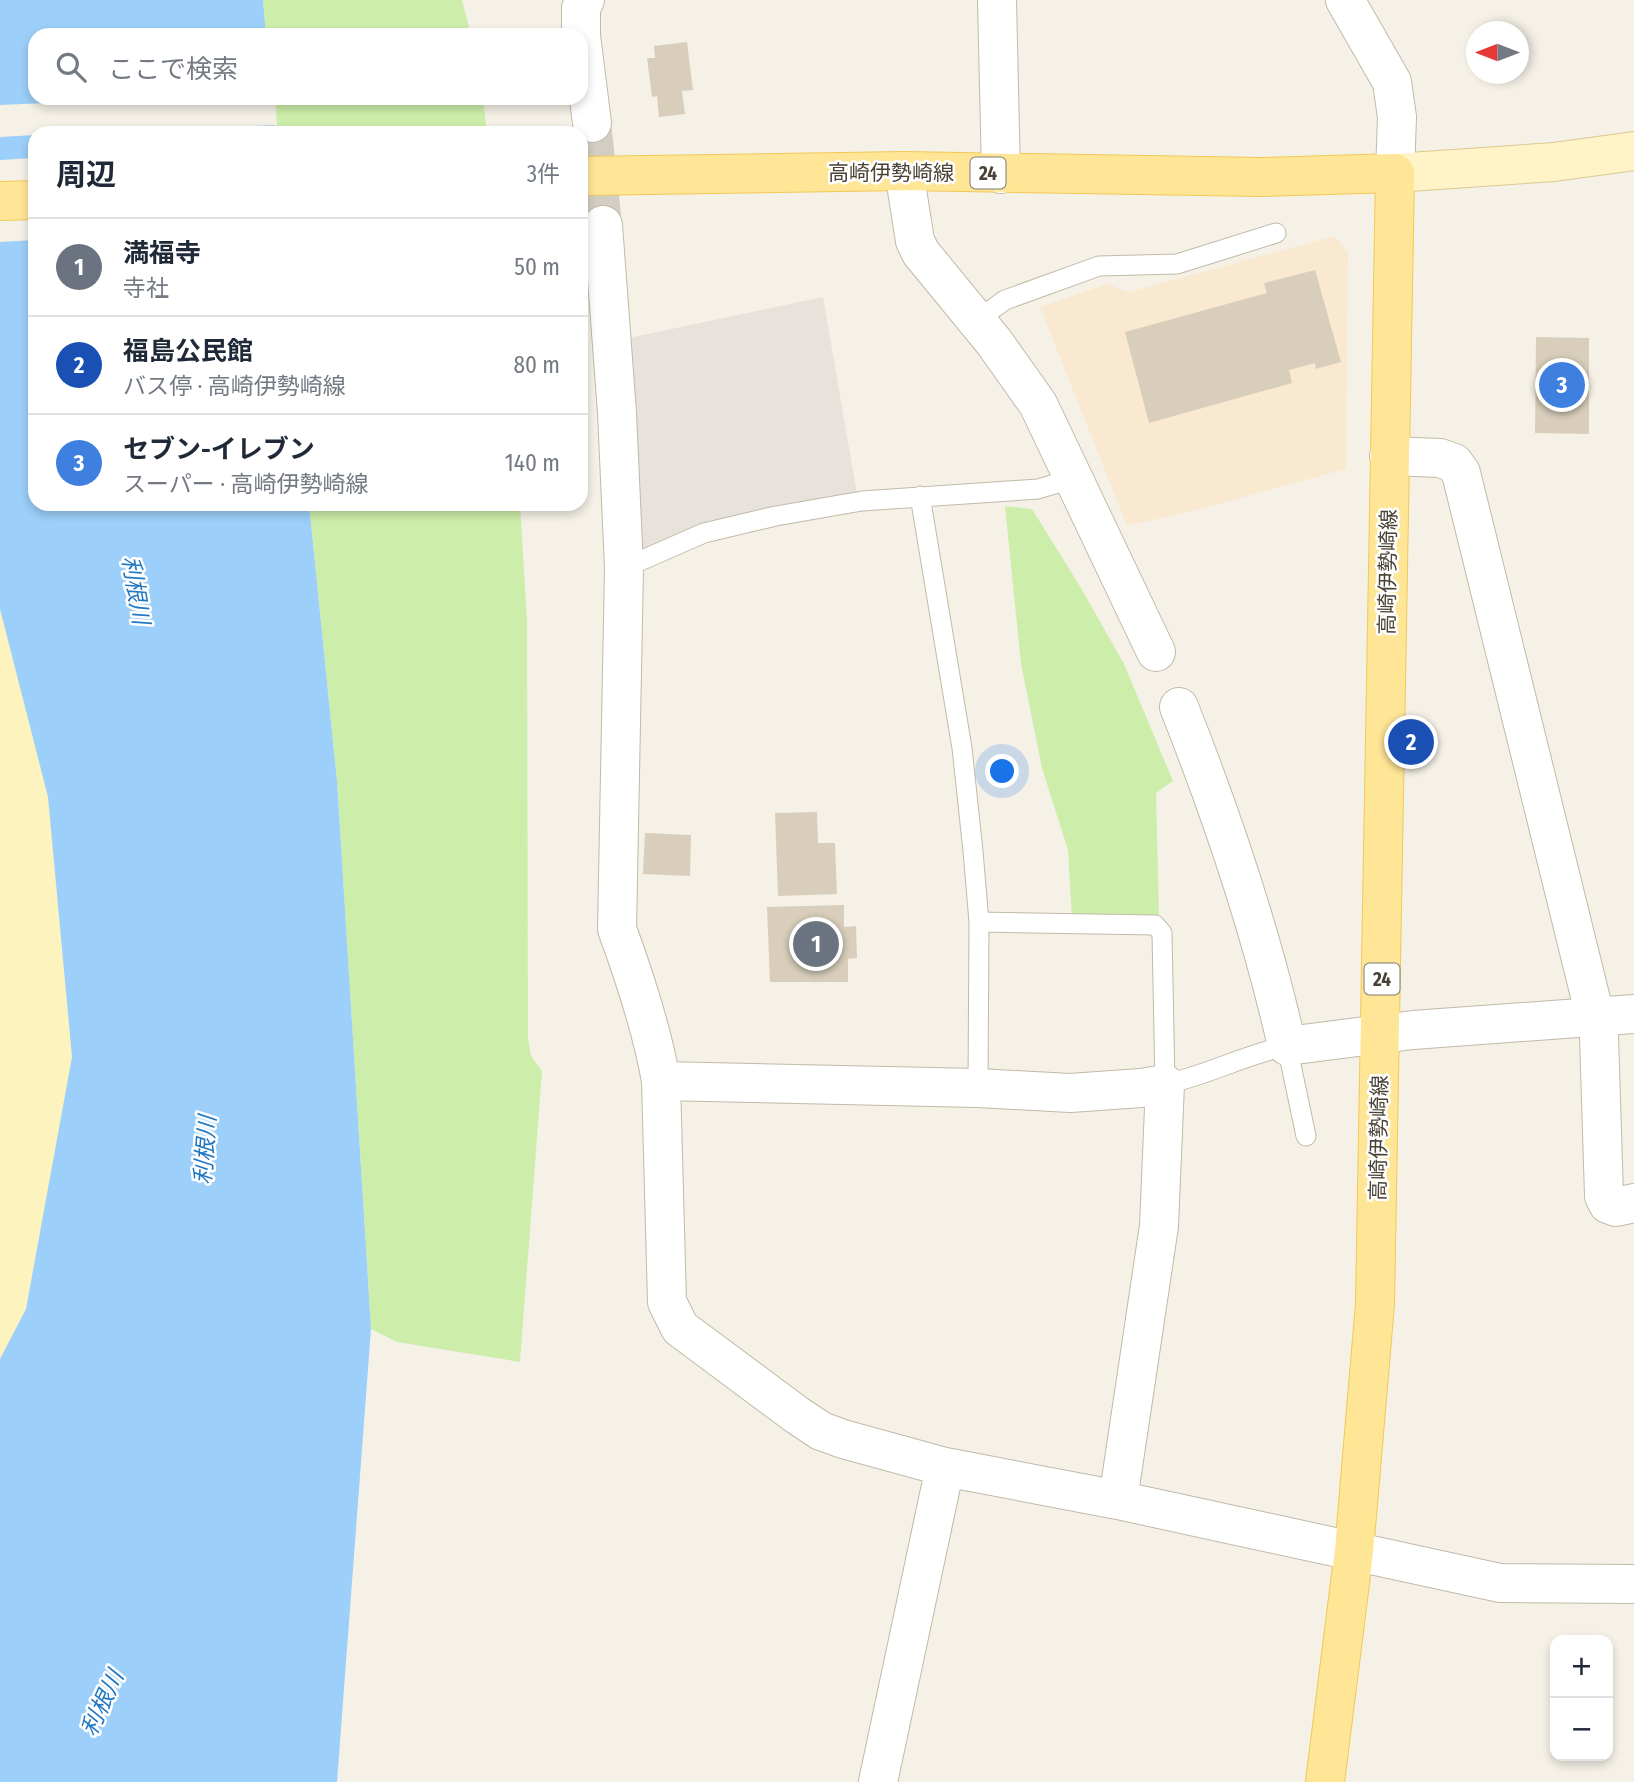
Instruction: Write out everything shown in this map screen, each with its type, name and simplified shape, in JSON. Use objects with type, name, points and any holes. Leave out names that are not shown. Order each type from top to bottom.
[{"type":"main road","name":"高崎伊勢崎線","points":[[588,176],[904,171],[1262,177],[1395,173],[1375,1304],[1354,1552],[1325,1782]]},
{"type":"main road","points":[[0,201],[28,200]]},
{"type":"street","points":[[581,28],[581,8],[586,0]]},
{"type":"street","points":[[997,0],[1001,174]]},
{"type":"street","points":[[1345,0],[1392,82],[1397,117],[1395,173],[1554,162],[1634,151]]},
{"type":"street","points":[[588,91],[592,123]]},
{"type":"street","points":[[904,171],[915,241],[921,253],[1038,404],[1156,652]]},
{"type":"street","points":[[603,225],[617,413],[624,568],[617,929],[633,972],[661,1081],[667,1302],[670,1313],[680,1328],[821,1431],[946,1467],[1118,1500],[1500,1583],[1634,1584]]},
{"type":"street","points":[[1389,456],[1440,458],[1454,463],[1461,473],[1599,1036],[1604,1196],[1608,1204],[1616,1207],[1634,1203]]},
{"type":"street","points":[[1179,707],[1231,843],[1276,996],[1287,1046],[1381,1033],[1634,1014]]},
{"type":"street","points":[[661,1081],[978,1088],[1070,1093],[1165,1084],[1159,1226],[1118,1500]]},
{"type":"street","points":[[878,1782],[946,1467]]},
{"type":"lane","points":[[976,321],[1005,300],[1100,266],[1177,264],[1276,233]]},
{"type":"lane","points":[[624,568],[704,533],[776,516],[850,503],[1038,489],[1075,478]]},
{"type":"lane","points":[[920,496],[962,748],[979,922],[978,1088]]},
{"type":"lane","points":[[979,922],[1155,925],[1163,933],[1165,1084],[1185,1080],[1271,1049],[1287,1046],[1306,1136]]},
{"type":"shaded area","points":[[1335,236],[1348,253],[1346,469],[1127,526],[1040,307],[1107,284],[1129,292]]},
{"type":"shaded area","points":[[823,297],[857,494],[640,551],[629,338]]},
{"type":"green space","points":[[263,0],[462,0],[469,28],[265,28]]},
{"type":"green space","points":[[273,105],[484,105],[486,126],[274,126]]},
{"type":"green space","points":[[1005,506],[1032,509],[1081,588],[1124,664],[1173,781],[1156,793],[1159,918],[1072,918],[1068,850],[1042,768],[1021,664]]},
{"type":"green space","points":[[310,511],[520,511],[527,620],[528,1037],[531,1056],[542,1071],[520,1362],[397,1342],[371,1329],[337,781]]},
{"type":"sand","points":[[0,609],[48,797],[72,1057],[26,1309],[0,1359]]},
{"type":"water","name":"利根川","points":[[0,0],[263,0],[265,28],[28,28],[28,105],[273,105],[274,126],[28,126],[28,511],[310,511],[337,781],[371,1329],[337,1782],[0,1782],[0,1359],[26,1309],[72,1057],[48,797],[0,609]]},
{"type":"pier","points":[[0,105],[276,105],[277,125],[28,126],[28,135],[0,137]]},
{"type":"pier","points":[[28,158],[28,240],[0,242],[0,160]]},
{"type":"building","points":[[687,42],[693,90],[682,91],[685,114],[659,117],[657,96],[652,97],[647,58],[655,58],[654,46]]},
{"type":"building","points":[[1315,270],[1341,362],[1316,369],[1315,363],[1289,370],[1292,383],[1149,423],[1125,332],[1267,293],[1264,283]]},
{"type":"building","points":[[1536,337],[1589,338],[1589,434],[1535,433]]},
{"type":"building","points":[[817,812],[818,843],[835,843],[837,894],[778,896],[775,813]]},
{"type":"building","points":[[645,833],[691,835],[690,876],[643,874]]},
{"type":"building","points":[[844,905],[844,927],[856,926],[857,958],[848,959],[848,982],[770,982],[767,907]]},
{"type":"tunnel","points":[[592,123],[603,225]]},
{"type":"place","name":"セブン-イレブン","points":[[1562,385]]},
{"type":"place","name":"福島公民館","points":[[1411,742]]},
{"type":"place","name":"満福寺","points":[[816,944]]}]
